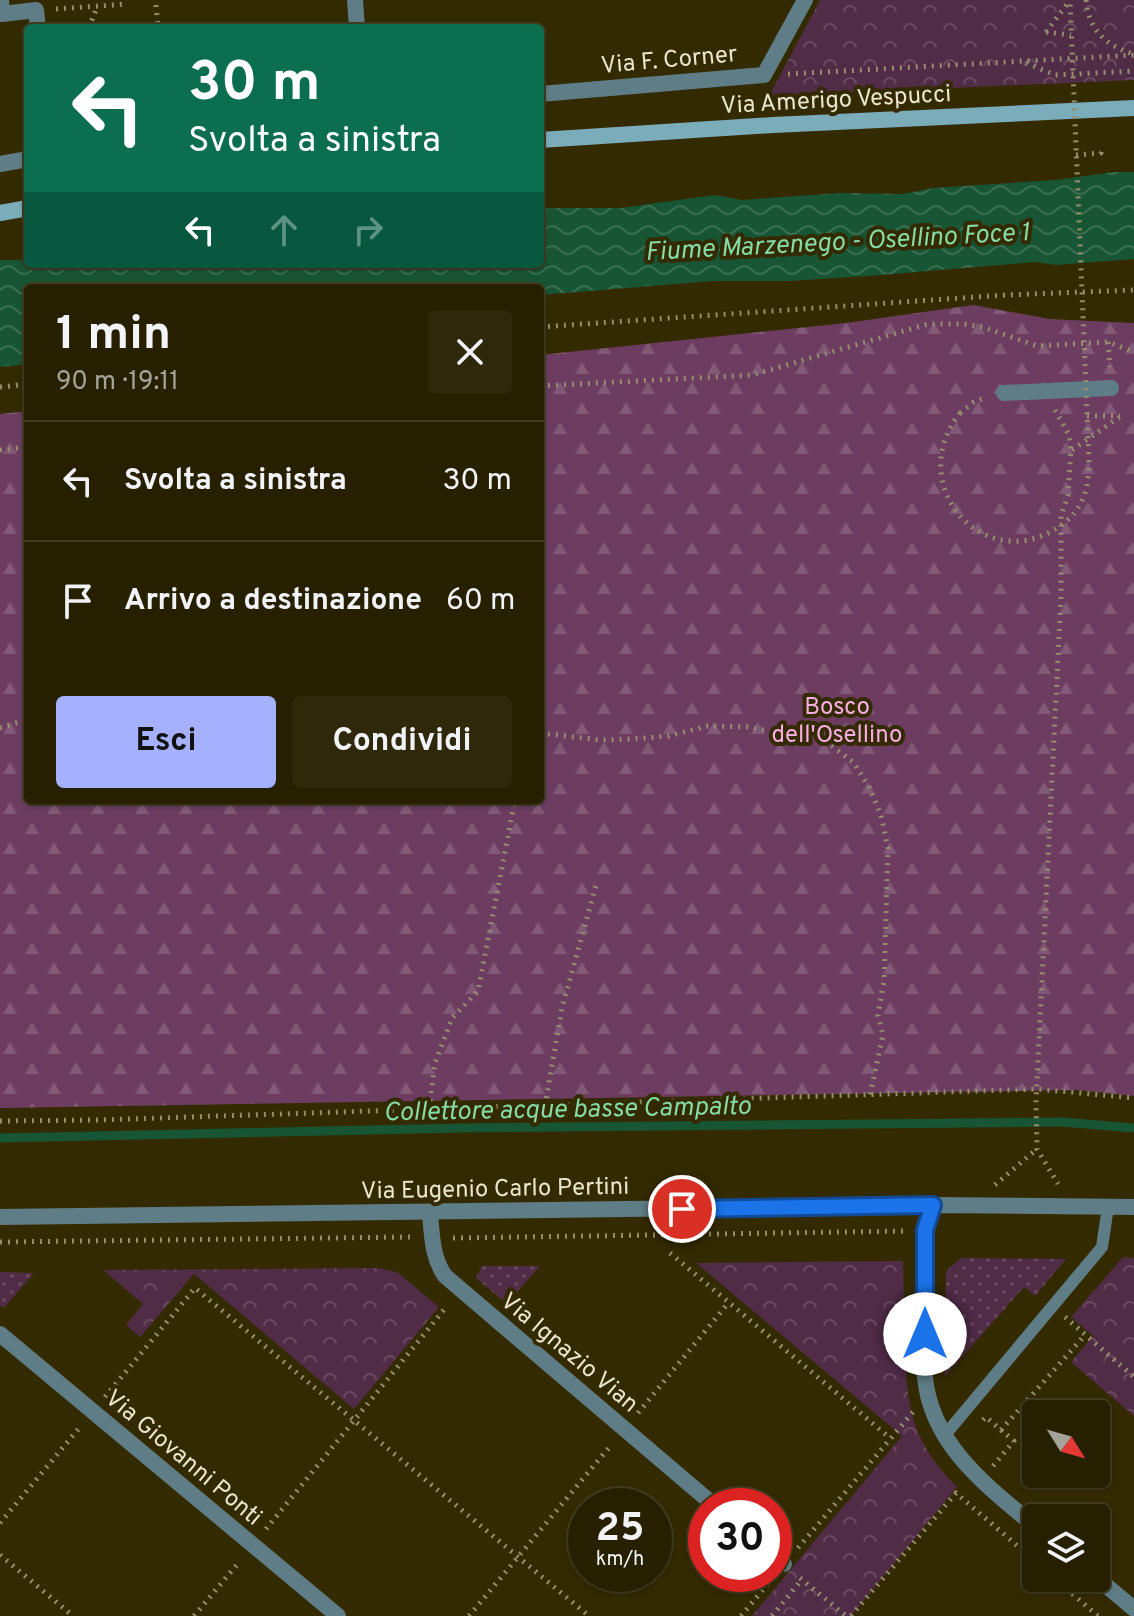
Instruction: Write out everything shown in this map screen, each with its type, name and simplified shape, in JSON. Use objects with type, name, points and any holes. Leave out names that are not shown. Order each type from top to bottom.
[{"type":"main road","name":"Via Amerigo Vespucci","points":[[544,140],[773,125],[1134,108]]},
{"type":"main road","points":[[0,213],[24,209]]},
{"type":"street","points":[[1,0],[2,14],[36,10],[38,24]]},
{"type":"street","points":[[355,0],[357,24]]},
{"type":"street","name":"Via F. Corner","points":[[544,94],[764,75],[805,0]]},
{"type":"street","points":[[0,164],[24,160]]},
{"type":"street","points":[[1004,393],[1111,388]]},
{"type":"street","points":[[933,1205],[925,1230],[925,1377],[928,1393],[945,1435],[972,1473],[1022,1515]]},
{"type":"street","name":"Via Eugenio Carlo Pertini","points":[[0,1217],[933,1205],[1134,1207]]},
{"type":"street","name":"Via Ignazio Vian","points":[[430,1213],[433,1251],[445,1276],[694,1488]]},
{"type":"street","name":"Via Giovanni Ponti","points":[[0,1334],[338,1616]]},
{"type":"street","points":[[1110,1589],[1134,1609]]},
{"type":"lane","points":[[945,1435],[1102,1247],[1108,1207]]},
{"type":"path","points":[[1070,0],[1046,32],[1071,35]]},
{"type":"path","points":[[1004,393],[974,402],[949,427],[942,444],[940,478],[946,496],[966,522],[980,532],[1014,541],[1050,533],[1066,522],[1086,495],[1089,478],[1070,0]]},
{"type":"path","points":[[1086,0],[1092,27],[1117,49],[1134,55]]},
{"type":"path","points":[[36,10],[127,4]]},
{"type":"path","points":[[156,5],[158,24]]},
{"type":"path","points":[[91,24],[97,7]]},
{"type":"path","points":[[764,75],[1134,55]]},
{"type":"path","points":[[1022,61],[1055,75],[1134,71]]},
{"type":"path","points":[[1076,155],[1101,153],[1101,147]]},
{"type":"path","points":[[544,327],[1005,295],[1134,290]]},
{"type":"path","points":[[544,386],[752,375],[928,324],[983,327],[1037,346],[1108,342],[1134,352]]},
{"type":"path","points":[[0,387],[24,384]]},
{"type":"path","points":[[1052,407],[1063,420],[1071,450],[1068,496],[1061,515],[1059,626],[1036,1102],[1037,1146],[1060,1188]]},
{"type":"path","points":[[1071,450],[1121,416],[1087,416]]},
{"type":"path","points":[[0,450],[24,447]]},
{"type":"path","points":[[0,728],[24,720]]},
{"type":"path","points":[[544,733],[600,740],[632,739],[669,736],[708,726],[747,727],[827,742],[854,763],[881,815],[888,848],[884,981],[878,1015],[883,1035],[870,1095]]},
{"type":"path","points":[[429,1109],[435,1063],[452,1018],[478,991],[514,804]]},
{"type":"path","points":[[545,1106],[562,1008],[596,885]]},
{"type":"path","points":[[0,1121],[1037,1089],[1134,1098]]},
{"type":"path","points":[[990,1189],[1037,1146]]},
{"type":"path","points":[[464,1238],[925,1230]]},
{"type":"path","points":[[0,1242],[409,1237]]},
{"type":"path","points":[[670,1253],[890,1438]]},
{"type":"path","points":[[0,1523],[195,1288],[589,1616]]},
{"type":"path","points":[[469,1616],[729,1302]]},
{"type":"path","points":[[194,1616],[447,1306]]},
{"type":"path","points":[[1052,1306],[1134,1377]]},
{"type":"path","points":[[1001,1430],[1085,1335]]},
{"type":"path","points":[[792,1546],[928,1393]]},
{"type":"path","points":[[976,1428],[986,1417],[1014,1441],[992,1467],[990,1465]]},
{"type":"path","points":[[792,1571],[848,1616],[956,1493],[1022,1550]]},
{"type":"path","points":[[0,1555],[73,1616]]},
{"type":"path","points":[[772,1616],[802,1579]]},
{"type":"path","points":[[741,1616],[757,1592]]},
{"type":"path","points":[[1070,1592],[1098,1616]]},
{"type":"green space","points":[[820,0],[1134,0],[1134,80],[769,96]]},
{"type":"green space","name":"Bosco dell'Osellino","points":[[973,305],[1050,319],[1134,323],[1134,1096],[1078,1090],[0,1108],[0,414],[24,411],[24,804],[544,804],[544,355],[846,323]]},
{"type":"green space","points":[[1123,1257],[1134,1258],[1134,1416],[1071,1362],[1093,1336],[1071,1317]]},
{"type":"green space","points":[[961,1258],[1066,1259],[1035,1296],[1024,1287],[945,1376],[946,1271]]},
{"type":"green space","points":[[903,1261],[906,1372],[912,1415],[930,1454],[957,1487],[851,1616],[752,1616],[772,1592],[792,1592],[792,1568],[902,1436],[696,1263]]},
{"type":"green space","points":[[482,1266],[540,1266],[507,1304],[476,1278]]},
{"type":"green space","points":[[378,1268],[397,1272],[439,1307],[354,1409],[194,1274],[140,1337],[126,1325],[143,1304],[103,1270]]},
{"type":"green space","points":[[0,1272],[34,1273],[4,1308],[0,1305]]},
{"type":"water","name":"Fiume Marzenego - Osellino Foce 1","points":[[1134,172],[1134,259],[1056,265],[1036,262],[790,281],[713,281],[544,295],[544,284],[24,284],[24,364],[0,367],[0,260],[24,260],[24,268],[544,268],[544,208],[620,208],[715,195],[742,200],[839,193],[903,194],[933,188]]},
{"type":"waterway","name":"Collettore acque basse Campalto","points":[[0,1138],[462,1128],[1062,1122],[1134,1128]]},
{"type":"route","points":[[682,1209],[933,1205],[925,1230],[925,1334]]}]
